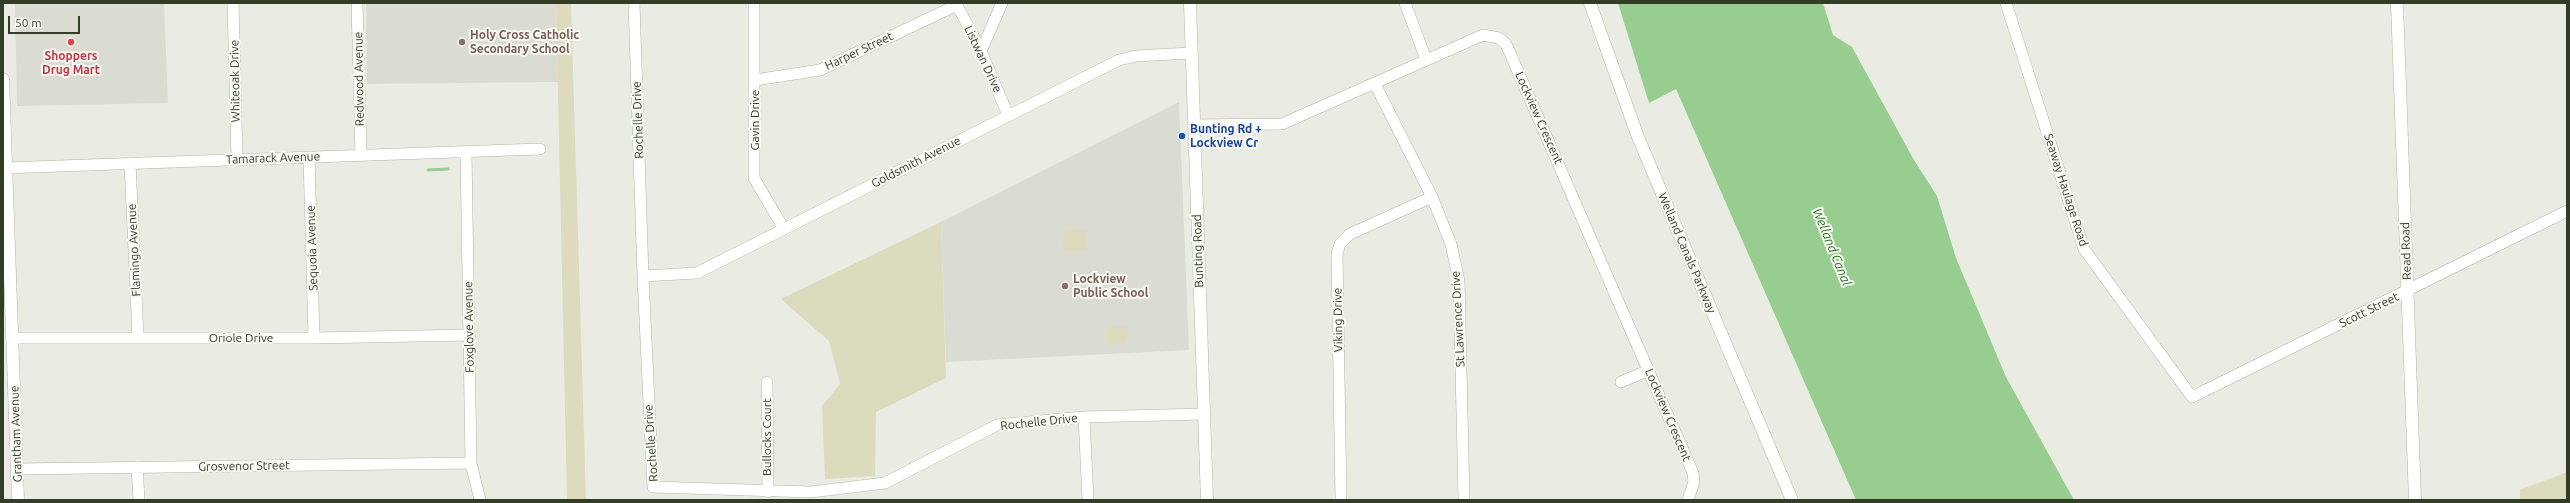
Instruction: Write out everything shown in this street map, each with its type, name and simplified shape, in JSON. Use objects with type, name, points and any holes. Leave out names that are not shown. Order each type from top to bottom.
[{"type":"main road","name":"Bunting Road","points":[[1190,3],[1207,500]]},
{"type":"main road","name":"Welland Canals Parkway","points":[[1590,3],[1638,137],[1792,500]]},
{"type":"main road","name":"Read Road","points":[[2397,3],[2415,500]]},
{"type":"main road","name":"Grantham Avenue","points":[[3,79],[4,168],[18,500]]},
{"type":"street","name":"Whiteoak Drive","points":[[233,3],[237,160]]},
{"type":"street","name":"Redwood Avenue","points":[[357,3],[361,155]]},
{"type":"street","name":"Rochelle Drive","points":[[634,3],[643,276],[653,487],[768,492],[811,496],[885,484],[997,425],[1084,417],[1204,414]]},
{"type":"street","name":"Gavin Drive","points":[[754,3],[754,178],[784,229]]},
{"type":"street","points":[[981,51],[1002,3]]},
{"type":"street","points":[[1405,3],[1426,59]]},
{"type":"street","name":"Seaway Haulage Road","points":[[2006,3],[2084,249],[2192,397]]},
{"type":"street","name":"Harper Street","points":[[755,80],[820,70],[957,4]]},
{"type":"street","name":"Listwan Drive","points":[[957,4],[981,51],[1008,115]]},
{"type":"street","name":"Lockview Crescent","points":[[1194,125],[1282,124],[1483,35],[1499,38],[1506,44],[1693,473],[1694,482],[1688,500]]},
{"type":"street","name":"Goldsmith Avenue","points":[[643,276],[698,273],[1119,60],[1136,56],[1191,53]]},
{"type":"street","name":"St Lawrence Drive","points":[[1375,84],[1432,197],[1451,244],[1459,281],[1464,500]]},
{"type":"street","name":"Tamarack Avenue","points":[[4,168],[361,155],[466,153],[540,149]]},
{"type":"street","name":"Foxglove Avenue","points":[[466,153],[471,463],[480,500]]},
{"type":"street","name":"Sequoia Avenue","points":[[309,157],[314,338]]},
{"type":"street","name":"Flamingo Avenue","points":[[130,163],[138,338]]},
{"type":"street","name":"Viking Drive","points":[[1341,500],[1337,254],[1340,244],[1350,234],[1432,197]]},
{"type":"street","name":"Scott Street","points":[[2192,397],[2567,211]]},
{"type":"street","name":"Oriole Drive","points":[[12,338],[314,338],[470,335]]},
{"type":"street","points":[[1621,382],[1649,370]]},
{"type":"street","name":"Bullocks Court","points":[[767,382],[768,492]]},
{"type":"street","points":[[1084,417],[1088,500]]},
{"type":"street","name":"Grosvenor Street","points":[[17,469],[471,463]]},
{"type":"street","points":[[137,467],[139,500]]},
{"type":"shaded area","points":[[15,3],[164,3],[168,103],[17,106]]},
{"type":"shaded area","name":"Holy Cross Catholic Secondary School","points":[[366,3],[556,3],[558,82],[367,84]]},
{"type":"shaded area","points":[[556,3],[571,3],[586,500],[567,500]]},
{"type":"shaded area","name":"Lockview Public School","points":[[1179,102],[1189,350],[946,362],[941,222]]},
{"type":"shaded area","points":[[941,222],[946,378],[876,412],[875,476],[825,479],[822,406],[840,384],[829,341],[781,299]]},
{"type":"shaded area","points":[[1086,230],[1086,250],[1067,251],[1063,249],[1064,231]]},
{"type":"shaded area","points":[[1127,326],[1127,343],[1108,344],[1108,327]]},
{"type":"shaded area","points":[[2567,472],[2567,500],[2520,500],[2520,490]]},
{"type":"water","name":"Welland Canal","points":[[1618,3],[1823,3],[1833,35],[1852,47],[1914,160],[1937,196],[1956,258],[2006,377],[2074,500],[1856,500],[1676,89],[1649,103]]},
{"type":"waterway","points":[[428,170],[448,169]]},
{"type":"place","name":"Shoppers Drug Mart","points":[[71,42]]},
{"type":"place","name":"Holy Cross Catholic Secondary School","points":[[462,42]]},
{"type":"place","name":"Bunting Rd + Lockview Cr","points":[[1182,136]]},
{"type":"place","name":"Lockview Public School","points":[[1065,286]]}]
